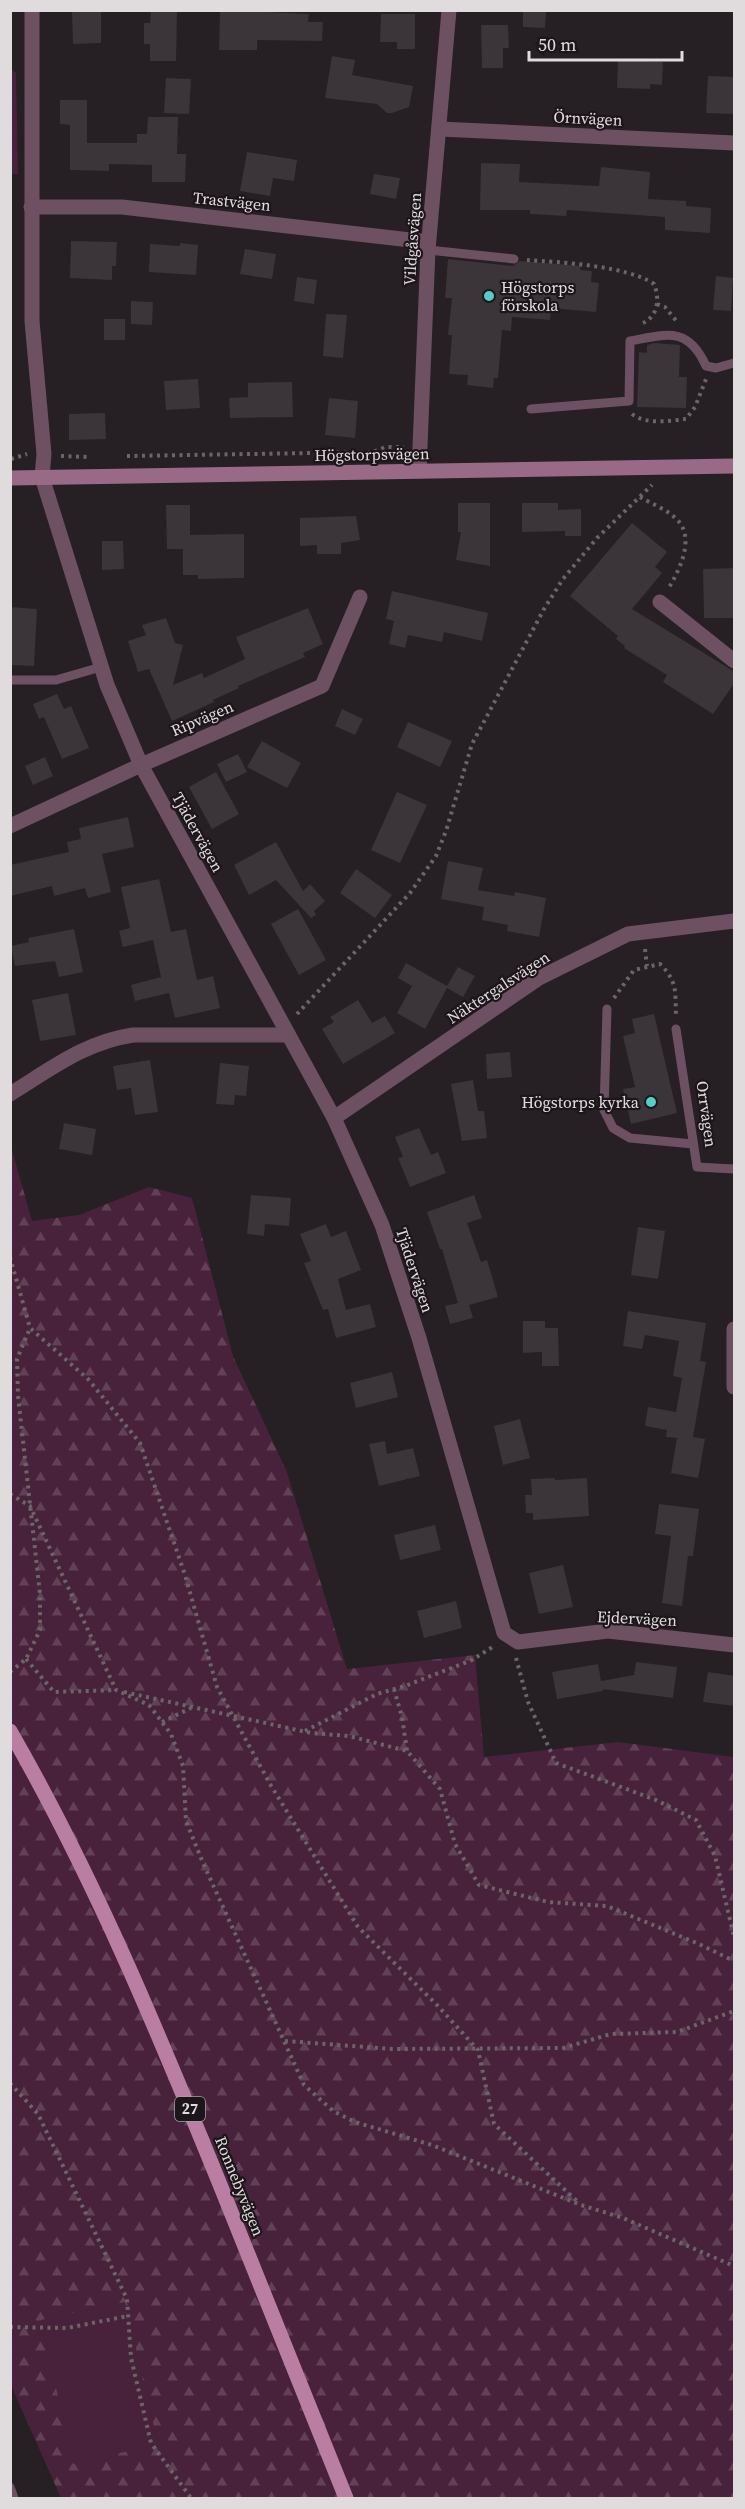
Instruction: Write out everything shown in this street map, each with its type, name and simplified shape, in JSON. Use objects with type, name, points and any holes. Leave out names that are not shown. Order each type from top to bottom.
[{"type":"main road","name":"Ronnebyvägen","points":[[10,1731],[63,1829],[112,1929],[160,2036],[346,2499]]},
{"type":"street","name":"Tjädervägen","points":[[32,10],[32,321],[44,454],[42,477],[101,667],[141,765],[334,1118],[382,1226],[419,1338],[507,1635]]},
{"type":"street","name":"Vildgåsvägen","points":[[419,471],[428,246],[449,10]]},
{"type":"street","name":"Örnvägen","points":[[440,129],[735,143]]},
{"type":"street","name":"Trastvägen","points":[[31,207],[122,207],[428,246]]},
{"type":"street","name":"Högstorpsvägen","points":[[10,478],[735,466]]},
{"type":"street","name":"Ripvägen","points":[[10,826],[141,765],[322,686],[360,597]]},
{"type":"street","points":[[660,602],[735,662]]},
{"type":"street","name":"Näktergalsvägen","points":[[334,1118],[539,978],[628,934],[735,921]]},
{"type":"street","points":[[10,1094],[82,1050],[107,1039],[133,1035],[286,1031]]},
{"type":"street","points":[[735,1329],[735,1387]]},
{"type":"street","name":"Ejdervägen","points":[[507,1635],[518,1642],[608,1631],[735,1645]]},
{"type":"lane","points":[[428,246],[514,259]]},
{"type":"lane","points":[[531,409],[630,400],[630,341],[666,334],[690,341],[700,352],[706,366],[716,368],[735,363]]},
{"type":"lane","points":[[10,680],[56,680],[101,667]]},
{"type":"lane","points":[[608,1009],[604,1110],[613,1128],[630,1138],[693,1144]]},
{"type":"lane","name":"Orrvägen","points":[[676,1029],[697,1167],[735,1169]]},
{"type":"lane","points":[[10,2487],[14,2499]]},
{"type":"path","points":[[514,259],[559,262],[630,273],[654,284],[657,304],[654,314],[631,330],[630,341]]},
{"type":"path","points":[[657,304],[665,307],[676,317],[680,338]]},
{"type":"path","points":[[624,401],[634,417],[669,422],[686,418],[695,407],[710,367]]},
{"type":"path","points":[[286,1031],[410,893],[436,856],[446,831],[472,744],[544,609],[563,579],[597,538],[652,484]]},
{"type":"path","points":[[640,497],[663,509],[680,523],[685,538],[678,573],[660,602]]},
{"type":"path","points":[[608,1009],[634,970],[660,964],[671,976],[675,989],[676,1029]]},
{"type":"path","points":[[10,1257],[30,1328],[88,1378],[140,1443],[184,1575],[217,1687],[270,1784],[358,1927],[438,2006],[478,2050],[494,2124],[581,2205]]},
{"type":"path","points":[[10,1672],[26,1659],[40,1630],[40,1594],[18,1396],[17,1359],[30,1328]]},
{"type":"path","points":[[10,1494],[30,1506],[116,1690],[149,1705],[171,1734],[183,1766],[186,1821],[304,2085],[333,2111],[355,2122],[432,2145],[581,2205],[622,2218],[734,2265],[735,2271]]},
{"type":"path","points":[[304,1731],[355,1704],[472,1660],[507,1635],[528,1702],[556,1763],[656,1800],[696,1820],[715,1856],[735,1937]]},
{"type":"path","points":[[26,1659],[54,1692],[116,1690],[234,1717],[304,1731],[350,1737],[407,1751]]},
{"type":"path","points":[[394,1689],[402,1717],[407,1751],[440,1789],[455,1844],[479,1886],[548,1902],[607,1906],[735,1961]]},
{"type":"path","points":[[162,1722],[192,1708]]},
{"type":"path","points":[[285,2041],[392,2049],[563,2048],[611,2034],[677,2032],[735,2011]]},
{"type":"path","points":[[10,2083],[38,2114],[127,2299],[131,2358],[151,2443],[191,2499]]},
{"type":"path","points":[[10,2327],[67,2328],[128,2316]]},
{"type":"green space","points":[[10,69],[16,73],[18,174],[11,174]]},
{"type":"green space","points":[[10,1143],[32,1221],[79,1215],[149,1187],[192,1198],[233,1356],[287,1472],[347,1669],[475,1655],[484,1757],[618,1742],[734,1757],[734,2498],[61,2498],[10,2383]]},
{"type":"green space","points":[[125,2302],[158,2444],[73,2464],[41,2320]]},
{"type":"building","points":[[72,10],[101,10],[101,43],[73,44]]},
{"type":"building","points":[[151,10],[177,10],[176,61],[150,61],[150,44],[144,44],[144,23],[150,23]]},
{"type":"building","points":[[220,10],[309,14],[308,22],[323,22],[322,41],[257,40],[257,50],[219,50]]},
{"type":"building","points":[[523,10],[546,10],[545,28],[523,27]]},
{"type":"building","points":[[381,14],[415,14],[415,49],[397,49],[397,42],[380,42]]},
{"type":"building","points":[[481,25],[508,25],[509,48],[503,48],[503,68],[482,68]]},
{"type":"building","points":[[332,56],[355,60],[352,75],[413,86],[409,107],[387,113],[377,104],[325,98]]},
{"type":"building","points":[[618,60],[663,62],[662,85],[650,84],[650,89],[617,88]]},
{"type":"building","points":[[708,76],[735,77],[735,114],[706,113]]},
{"type":"building","points":[[166,78],[191,79],[189,114],[164,113]]},
{"type":"building","points":[[60,100],[87,100],[87,143],[137,143],[137,134],[147,134],[148,117],[178,117],[177,154],[186,154],[185,182],[152,182],[152,165],[109,164],[109,171],[70,170],[70,125],[60,124]]},
{"type":"building","points":[[247,152],[297,160],[294,181],[273,178],[270,196],[240,191]]},
{"type":"building","points":[[481,163],[520,164],[519,182],[599,186],[601,167],[650,172],[648,199],[686,201],[686,206],[711,208],[710,233],[665,230],[665,217],[567,210],[566,216],[530,214],[530,210],[480,210]]},
{"type":"building","points":[[374,174],[400,178],[396,199],[370,194]]},
{"type":"building","points":[[71,241],[117,242],[116,266],[112,266],[112,280],[70,278]]},
{"type":"building","points":[[180,243],[198,245],[196,275],[149,272],[150,244],[180,246]]},
{"type":"building","points":[[245,249],[276,254],[272,279],[240,274]]},
{"type":"building","points":[[448,259],[513,266],[520,261],[581,266],[580,270],[592,271],[591,282],[599,283],[596,312],[551,308],[550,320],[512,317],[511,331],[502,330],[498,378],[494,378],[493,388],[467,385],[468,375],[449,374],[452,335],[448,335],[452,298],[445,298]]},
{"type":"building","points":[[716,276],[733,278],[731,311],[713,310]]},
{"type":"building","points":[[297,277],[317,280],[314,304],[294,301]]},
{"type":"building","points":[[131,301],[153,302],[152,325],[131,324]]},
{"type":"building","points":[[326,314],[347,315],[343,358],[323,356]]},
{"type":"building","points":[[104,319],[125,319],[125,340],[104,340]]},
{"type":"building","points":[[654,343],[680,345],[679,377],[687,377],[686,408],[637,407],[639,352],[647,353],[647,345]]},
{"type":"building","points":[[198,379],[200,408],[166,410],[164,381]]},
{"type":"building","points":[[292,382],[293,417],[230,418],[229,398],[248,397],[248,383]]},
{"type":"building","points":[[329,398],[358,401],[355,438],[325,435]]},
{"type":"building","points":[[105,413],[106,439],[69,440],[69,414]]},
{"type":"building","points":[[458,503],[490,503],[490,566],[456,560],[461,532],[458,532]]},
{"type":"building","points":[[522,503],[558,503],[558,510],[581,509],[581,536],[565,536],[565,531],[522,532]]},
{"type":"building","points":[[166,505],[190,505],[190,535],[244,534],[244,578],[198,579],[198,575],[183,575],[183,549],[167,549]]},
{"type":"building","points":[[356,516],[360,540],[341,543],[341,554],[317,554],[317,545],[300,546],[300,518]]},
{"type":"building","points":[[632,523],[667,552],[655,567],[662,573],[632,609],[735,672],[735,682],[713,714],[663,682],[667,675],[624,648],[625,646],[616,639],[618,636],[570,596]]},
{"type":"building","points":[[102,541],[123,541],[124,569],[102,570]]},
{"type":"building","points":[[735,568],[735,618],[704,618],[703,569]]},
{"type":"building","points":[[392,591],[488,613],[482,641],[444,632],[442,642],[408,635],[405,648],[389,644],[394,621],[386,619]]},
{"type":"building","points":[[10,607],[37,609],[34,666],[10,665]]},
{"type":"building","points":[[308,608],[323,644],[303,653],[305,657],[238,686],[239,688],[213,700],[214,702],[172,721],[149,669],[138,672],[128,641],[146,635],[142,625],[166,618],[175,643],[183,645],[173,685],[202,673],[204,678],[245,659],[236,637]]},
{"type":"building","points":[[57,694],[64,709],[71,706],[89,748],[62,759],[44,717],[39,719],[33,704]]},
{"type":"building","points":[[342,709],[363,719],[355,735],[335,726]]},
{"type":"building","points":[[408,722],[452,741],[440,767],[397,747]]},
{"type":"building","points":[[262,741],[301,763],[287,788],[247,767]]},
{"type":"building","points":[[238,754],[247,772],[226,782],[217,764]]},
{"type":"building","points":[[45,757],[53,776],[33,785],[25,766]]},
{"type":"building","points":[[216,772],[239,814],[212,829],[189,787]]},
{"type":"building","points":[[397,792],[427,805],[400,863],[371,850]]},
{"type":"building","points":[[128,817],[134,847],[102,854],[111,892],[88,898],[85,888],[54,896],[52,886],[10,896],[10,865],[69,852],[67,842],[81,839],[79,828]]},
{"type":"building","points":[[276,842],[303,891],[310,884],[325,901],[314,911],[316,915],[311,918],[276,880],[249,895],[234,865]]},
{"type":"building","points":[[448,861],[483,868],[478,890],[514,896],[515,892],[546,898],[539,937],[507,931],[508,925],[482,920],[484,907],[441,899]]},
{"type":"building","points":[[356,869],[392,895],[375,918],[340,893]]},
{"type":"building","points":[[159,879],[171,932],[186,929],[197,980],[213,976],[220,1008],[175,1018],[169,993],[135,1001],[131,985],[161,977],[153,940],[123,947],[119,931],[130,928],[121,887]]},
{"type":"building","points":[[298,909],[326,960],[299,975],[271,924]]},
{"type":"building","points":[[74,929],[83,972],[59,977],[55,961],[15,966],[11,946],[29,942],[28,938]]},
{"type":"building","points":[[406,963],[447,986],[458,967],[475,976],[463,997],[447,988],[425,1029],[397,1013],[412,986],[398,978]]},
{"type":"building","points":[[68,993],[76,1035],[40,1041],[32,1000]]},
{"type":"building","points":[[358,1000],[372,1023],[385,1016],[395,1033],[343,1064],[322,1029],[334,1022],[330,1017]]},
{"type":"building","points":[[654,1014],[677,1113],[631,1124],[623,1089],[635,1087],[623,1036],[635,1033],[632,1019]]},
{"type":"building","points":[[510,1052],[512,1077],[487,1079],[486,1054]]},
{"type":"building","points":[[150,1060],[158,1112],[135,1115],[131,1088],[117,1090],[113,1066]]},
{"type":"building","points":[[220,1063],[249,1066],[246,1096],[235,1095],[234,1105],[216,1104]]},
{"type":"building","points":[[473,1080],[478,1111],[484,1111],[487,1138],[462,1141],[451,1084]]},
{"type":"building","points":[[64,1123],[96,1129],[92,1155],[59,1149]]},
{"type":"building","points":[[419,1128],[431,1155],[438,1152],[446,1173],[410,1187],[398,1158],[403,1157],[395,1137]]},
{"type":"building","points":[[251,1195],[291,1198],[289,1226],[265,1224],[264,1236],[247,1234]]},
{"type":"building","points":[[474,1195],[482,1218],[467,1223],[481,1262],[487,1260],[498,1297],[469,1305],[473,1318],[450,1324],[445,1306],[458,1303],[442,1249],[440,1249],[427,1212]]},
{"type":"building","points":[[326,1224],[331,1237],[346,1231],[361,1270],[338,1279],[346,1310],[370,1304],[376,1327],[336,1338],[328,1309],[323,1310],[304,1263],[311,1261],[300,1234]]},
{"type":"building","points":[[638,1227],[665,1231],[658,1279],[631,1275]]},
{"type":"building","points":[[628,1311],[706,1323],[700,1361],[706,1362],[693,1437],[705,1439],[698,1478],[671,1473],[677,1438],[666,1437],[667,1430],[645,1426],[648,1407],[676,1412],[682,1378],[673,1376],[679,1341],[645,1335],[642,1349],[623,1346]]},
{"type":"building","points":[[523,1321],[545,1321],[545,1328],[558,1328],[559,1366],[542,1366],[542,1352],[523,1353]]},
{"type":"building","points":[[392,1372],[398,1397],[356,1408],[350,1383]]},
{"type":"building","points":[[520,1419],[530,1458],[503,1465],[494,1426]]},
{"type":"building","points":[[385,1441],[387,1454],[413,1448],[420,1476],[379,1486],[369,1444]]},
{"type":"building","points":[[555,1478],[555,1480],[587,1478],[589,1516],[533,1520],[533,1513],[526,1513],[525,1495],[532,1495],[531,1479]]},
{"type":"building","points":[[659,1504],[699,1509],[693,1556],[688,1556],[682,1606],[662,1603],[671,1536],[655,1534]]},
{"type":"building","points":[[435,1525],[441,1550],[400,1560],[394,1535]]},
{"type":"building","points":[[563,1565],[573,1607],[539,1614],[529,1573]]},
{"type":"building","points":[[456,1601],[462,1628],[424,1638],[417,1611]]},
{"type":"building","points":[[636,1662],[677,1667],[673,1698],[603,1689],[603,1691],[557,1699],[552,1672],[598,1664],[601,1681],[634,1675]]},
{"type":"building","points":[[708,1672],[735,1676],[735,1706],[703,1702]]},
{"type":"place","name":"Högstorps förskola","points":[[489,296]]},
{"type":"place","name":"Högstorps kyrka","points":[[651,1102]]}]
